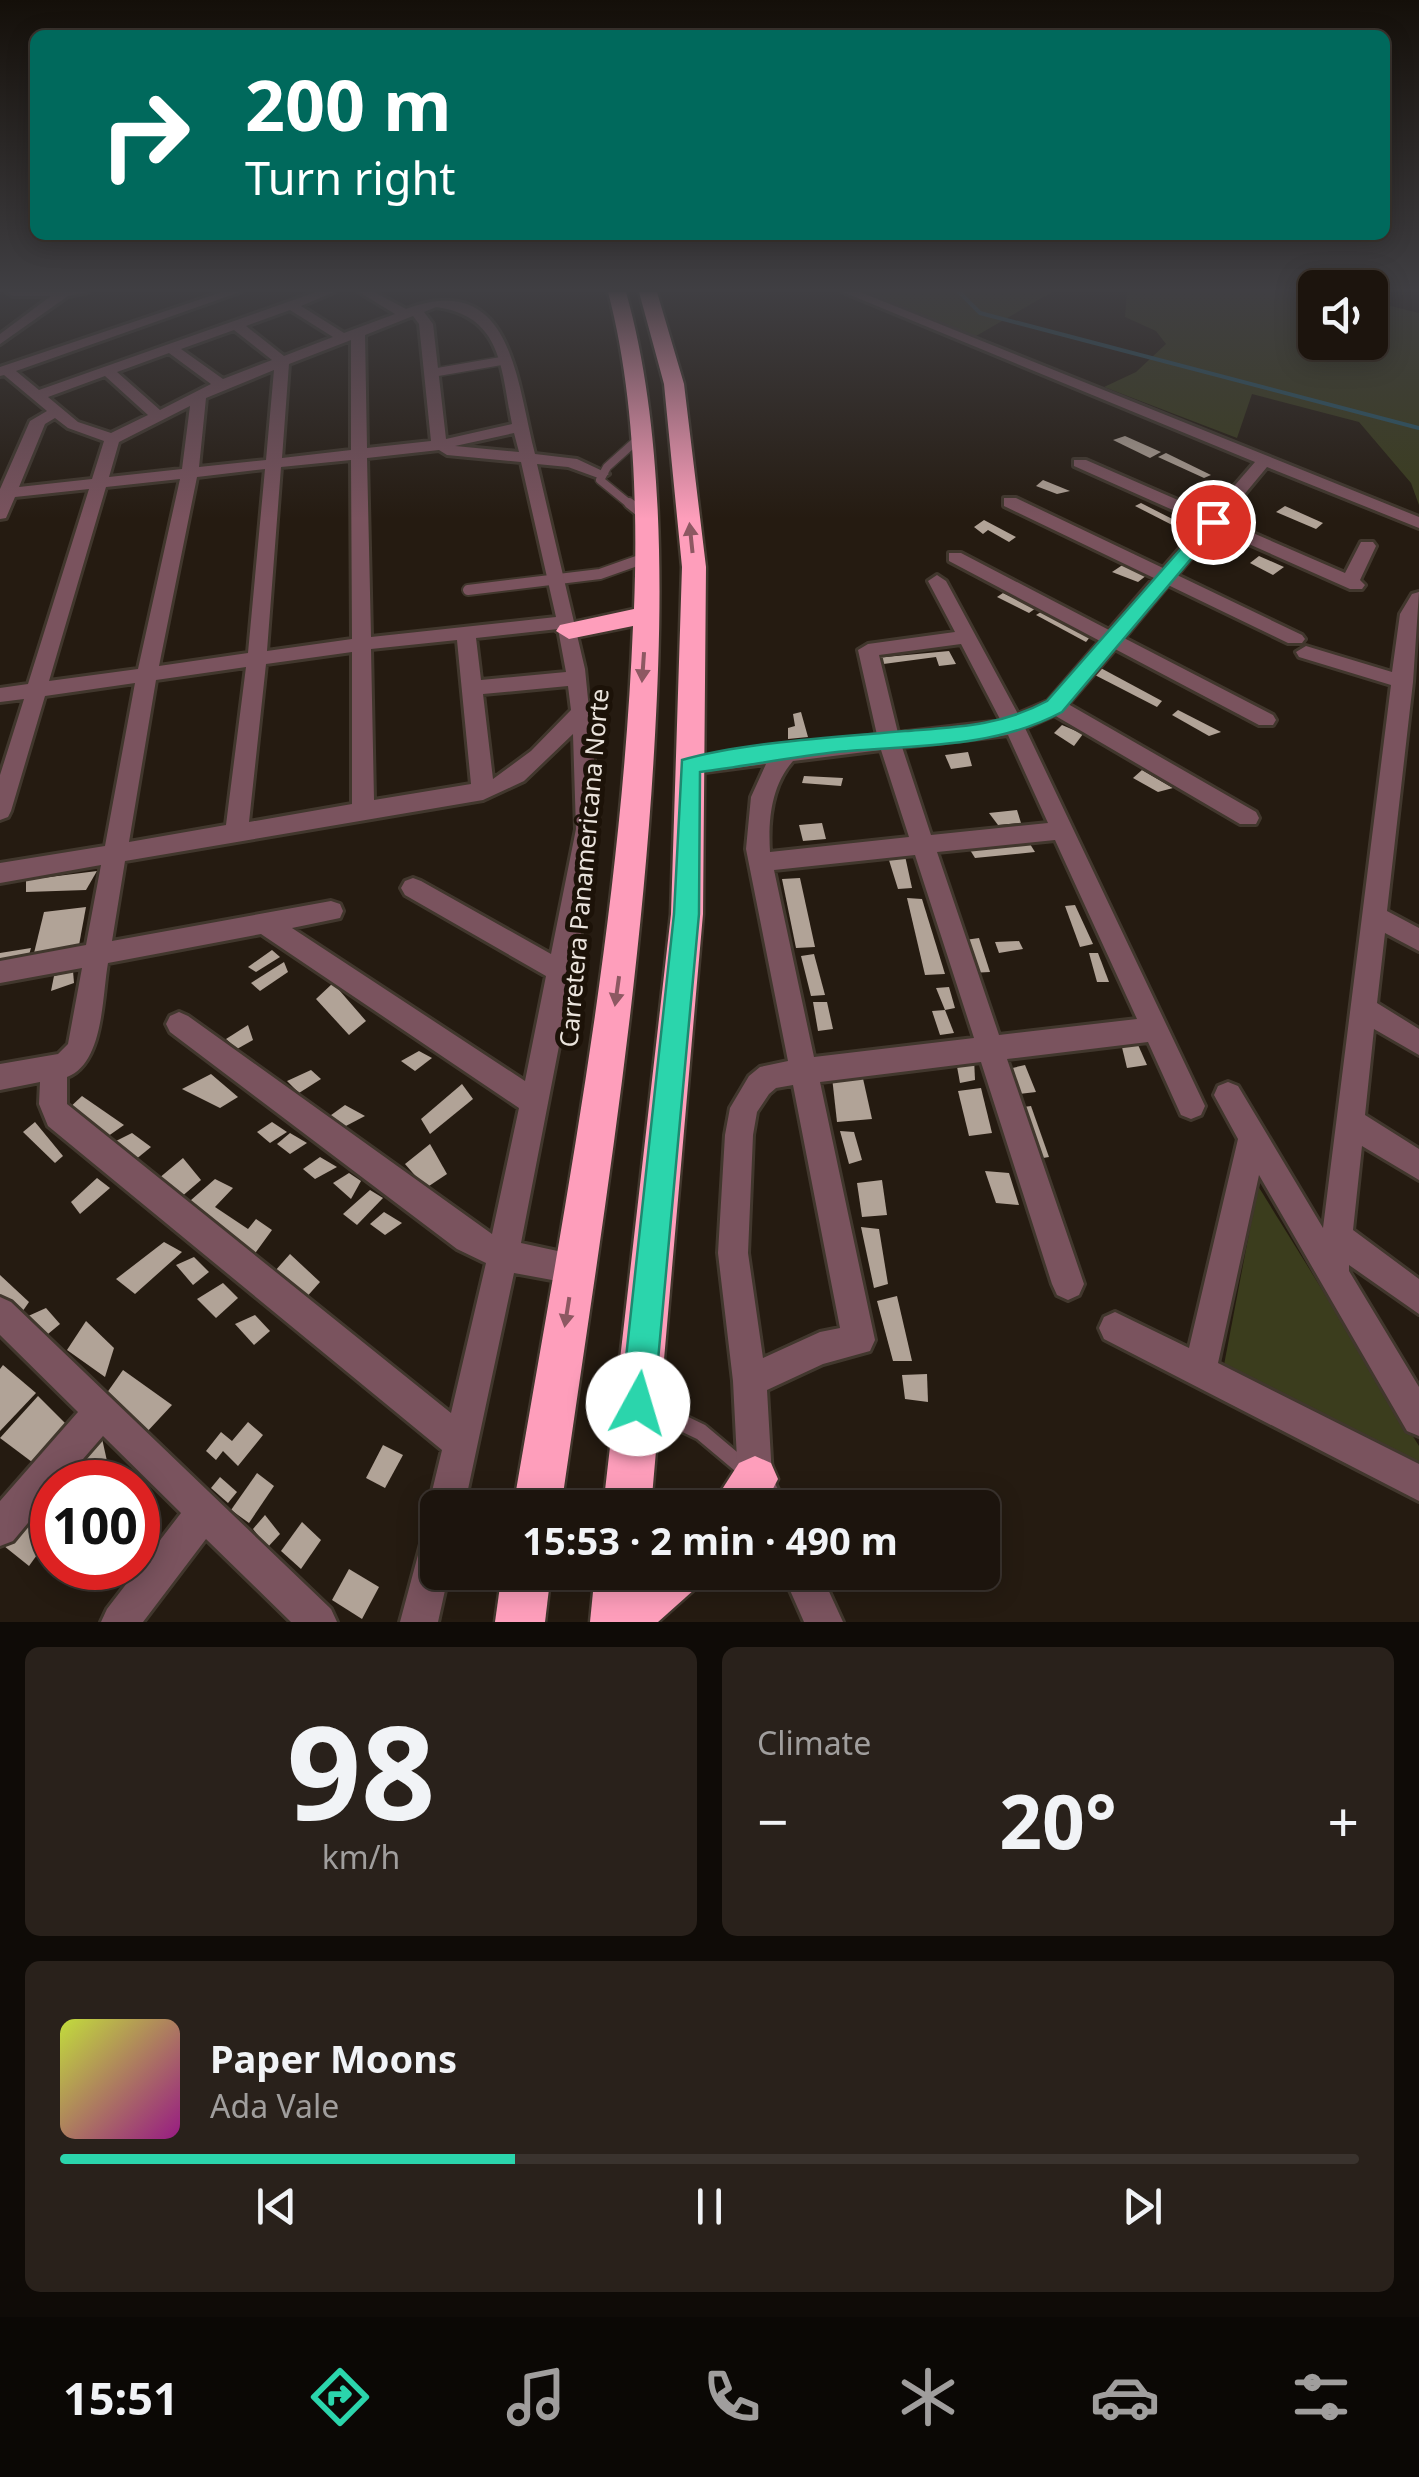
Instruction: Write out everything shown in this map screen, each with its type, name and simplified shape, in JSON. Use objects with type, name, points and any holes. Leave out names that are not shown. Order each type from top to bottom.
[{"type":"highway","name":"Carretera Panamericana Norte","points":[[540,1490],[619,979],[648,557],[630,368]]},
{"type":"highway","points":[[629,1490],[687,914],[694,567],[669,368]]},
{"type":"highway","points":[[568,627],[646,615]]},
{"type":"highway","points":[[520,1622],[525,1590]]},
{"type":"highway","points":[[615,1622],[618,1590]]},
{"type":"highway","points":[[627,1622],[657,1590]]},
{"type":"street","points":[[36,396],[116,368]]},
{"type":"street","points":[[198,368],[222,385]]},
{"type":"street","points":[[0,811],[112,439],[265,368]]},
{"type":"street","points":[[236,834],[257,659],[281,368]]},
{"type":"street","points":[[353,368],[358,453],[363,812]]},
{"type":"street","points":[[431,368],[439,445]]},
{"type":"street","points":[[450,1490],[535,1103],[588,813],[568,627],[508,368]]},
{"type":"street","points":[[1037,368],[1419,523]]},
{"type":"street","points":[[107,371],[158,415]]},
{"type":"street","points":[[0,390],[8,375],[73,425],[112,439]]},
{"type":"street","points":[[0,1076],[66,1064],[80,1049],[147,674],[190,472],[199,396]]},
{"type":"street","points":[[0,514],[4,494],[38,421],[56,412]]},
{"type":"street","points":[[4,494],[439,445],[520,427]]},
{"type":"street","points":[[419,447],[583,464],[601,474]]},
{"type":"street","points":[[690,766],[1014,726],[1054,706],[1265,460]]},
{"type":"street","points":[[1080,463],[1353,583],[1367,546]]},
{"type":"street","points":[[1010,502],[1300,646],[1403,682]]},
{"type":"street","points":[[956,556],[1266,720]]},
{"type":"street","points":[[937,581],[1014,726],[1191,1106]]},
{"type":"street","points":[[1333,1274],[1409,614],[1419,598]]},
{"type":"street","points":[[0,695],[361,644],[568,627]]},
{"type":"street","points":[[466,634],[483,792]]},
{"type":"street","points":[[967,637],[868,650],[889,742],[987,1050],[1068,1284]]},
{"type":"street","points":[[472,688],[576,678]]},
{"type":"street","points":[[1054,706],[1248,818]]},
{"type":"street","points":[[0,873],[483,792],[509,782],[579,714]]},
{"type":"street","points":[[750,1381],[820,1348],[859,1340],[760,862],[762,796],[770,770],[788,752]]},
{"type":"street","points":[[760,862],[1062,830]]},
{"type":"street","points":[[413,888],[559,972]]},
{"type":"street","points":[[0,972],[331,912]]},
{"type":"street","points":[[1375,916],[1419,940]]},
{"type":"street","points":[[264,924],[535,1103]]},
{"type":"street","points":[[1363,1008],[1419,1043]]},
{"type":"street","points":[[179,1024],[442,1221],[502,1255],[574,1268]]},
{"type":"street","points":[[752,1490],[750,1381],[734,1253],[740,1121],[750,1096],[770,1076],[803,1070],[1156,1029]]},
{"type":"street","points":[[54,1067],[53,1104],[58,1116],[461,1443]]},
{"type":"street","points":[[1228,1095],[1419,1419]]},
{"type":"street","points":[[1349,1121],[1419,1166]]},
{"type":"street","points":[[1200,1372],[1253,1138]]},
{"type":"street","points":[[1337,1237],[1419,1298]]},
{"type":"street","points":[[5,1328],[103,1410],[313,1620]]},
{"type":"street","points":[[1114,1328],[1419,1483]]},
{"type":"street","points":[[0,1528],[103,1410]]},
{"type":"street","points":[[120,1622],[206,1510]]},
{"type":"street","points":[[419,1622],[427,1590]]},
{"type":"street","points":[[809,1590],[824,1622]]},
{"type":"lane","points":[[432,373],[463,368]]},
{"type":"lane","points":[[637,440],[601,474],[604,486],[644,515]]},
{"type":"lane","points":[[468,590],[600,574],[648,557]]},
{"type":"lane","points":[[638,1404],[685,1418],[714,1438],[747,1490]]},
{"type":"green space","points":[[1141,368],[1419,368],[1419,505],[1411,483],[1359,422],[1252,394],[1237,438],[1104,387]]},
{"type":"green space","points":[[1258,1186],[1419,1446],[1419,1467],[1224,1365]]},
{"type":"building","points":[[1125,436],[1161,452],[1150,458],[1113,440]]},
{"type":"building","points":[[1166,453],[1211,475],[1204,478],[1158,457]]},
{"type":"building","points":[[1043,480],[1070,491],[1057,494],[1036,486]]},
{"type":"building","points":[[1141,503],[1188,527],[1180,529],[1135,506]]},
{"type":"building","points":[[1285,506],[1323,523],[1316,529],[1276,512]]},
{"type":"building","points":[[984,520],[1016,537],[1009,542],[988,530],[983,534],[974,527]]},
{"type":"building","points":[[1259,556],[1284,567],[1273,575],[1250,563]]},
{"type":"building","points":[[1124,564],[1147,575],[1138,582],[1112,572]]},
{"type":"building","points":[[1003,593],[1036,608],[1029,613],[997,597]]},
{"type":"building","points":[[1041,612],[1090,637],[1086,642],[1036,615]]},
{"type":"building","points":[[949,651],[956,664],[939,666],[936,657],[876,665],[875,658]]},
{"type":"building","points":[[1097,666],[1162,701],[1157,707],[1091,673]]},
{"type":"building","points":[[1178,710],[1221,732],[1209,736],[1172,715]]},
{"type":"building","points":[[801,712],[808,737],[788,739],[788,728],[795,726],[793,714]]},
{"type":"building","points":[[1062,725],[1083,734],[1074,746],[1054,733]]},
{"type":"building","points":[[968,752],[972,766],[951,769],[945,755]]},
{"type":"building","points":[[1142,770],[1173,788],[1158,792],[1133,778]]},
{"type":"building","points":[[804,776],[843,778],[841,786],[802,783]]},
{"type":"building","points":[[1017,810],[1021,823],[998,825],[989,813]]},
{"type":"building","points":[[822,823],[826,839],[803,841],[799,825]]},
{"type":"building","points":[[1030,844],[1035,852],[975,858],[970,850]]},
{"type":"building","points":[[905,856],[912,888],[898,889],[888,857]]},
{"type":"building","points":[[97,871],[86,890],[26,892],[26,880]]},
{"type":"building","points":[[800,878],[815,947],[796,948],[782,879]]},
{"type":"building","points":[[907,898],[922,899],[945,974],[925,975]]},
{"type":"building","points":[[1075,905],[1093,944],[1080,947],[1065,906]]},
{"type":"building","points":[[86,907],[79,945],[34,953],[44,912]]},
{"type":"building","points":[[979,938],[990,972],[970,973],[958,941]]},
{"type":"building","points":[[1019,941],[1023,949],[999,953],[995,942]]},
{"type":"building","points":[[31,948],[29,955],[0,961],[0,953]]},
{"type":"building","points":[[272,950],[280,957],[256,972],[248,967]]},
{"type":"building","points":[[1089,953],[1098,953],[1109,982],[1097,982]]},
{"type":"building","points":[[814,954],[825,995],[811,996],[801,956]]},
{"type":"building","points":[[284,962],[288,972],[260,991],[251,983]]},
{"type":"building","points":[[73,971],[74,983],[51,991],[54,976]]},
{"type":"building","points":[[333,983],[366,1021],[349,1035],[316,999]]},
{"type":"building","points":[[949,987],[955,1008],[945,1010],[936,988]]},
{"type":"building","points":[[813,1002],[827,1002],[833,1029],[818,1031]]},
{"type":"building","points":[[945,1010],[954,1033],[940,1035],[932,1011]]},
{"type":"building","points":[[248,1025],[253,1040],[237,1049],[226,1039]]},
{"type":"building","points":[[1135,1038],[1147,1065],[1127,1068],[1120,1039]]},
{"type":"building","points":[[419,1051],[432,1058],[415,1071],[401,1061]]},
{"type":"building","points":[[974,1058],[975,1080],[960,1083],[956,1061]]},
{"type":"building","points":[[1025,1065],[1036,1092],[1019,1094],[1008,1069]]},
{"type":"building","points":[[311,1070],[321,1079],[299,1093],[287,1081]]},
{"type":"building","points":[[211,1074],[238,1097],[220,1108],[182,1089]]},
{"type":"building","points":[[862,1074],[872,1119],[837,1122],[832,1077]]},
{"type":"building","points":[[462,1084],[473,1099],[430,1134],[421,1119]]},
{"type":"building","points":[[981,1088],[992,1133],[969,1136],[958,1091]]},
{"type":"building","points":[[82,1096],[124,1125],[104,1139],[67,1110]]},
{"type":"building","points":[[345,1105],[365,1116],[342,1128],[327,1118]]},
{"type":"building","points":[[1031,1106],[1049,1157],[1037,1159],[1015,1108]]},
{"type":"building","points":[[35,1122],[63,1156],[55,1163],[23,1132]]},
{"type":"building","points":[[272,1122],[287,1132],[270,1143],[257,1132]]},
{"type":"building","points":[[840,1131],[854,1132],[862,1160],[849,1164]]},
{"type":"building","points":[[132,1133],[151,1147],[135,1160],[114,1142]]},
{"type":"building","points":[[290,1133],[307,1143],[290,1154],[277,1144]]},
{"type":"building","points":[[430,1144],[447,1174],[426,1188],[405,1164]]},
{"type":"building","points":[[320,1157],[337,1167],[315,1179],[303,1169]]},
{"type":"building","points":[[183,1158],[201,1180],[180,1198],[158,1179]]},
{"type":"building","points":[[985,1171],[1009,1173],[1019,1205],[996,1203]]},
{"type":"building","points":[[349,1173],[361,1181],[351,1199],[333,1183]]},
{"type":"building","points":[[97,1178],[110,1188],[80,1214],[71,1202]]},
{"type":"building","points":[[215,1179],[233,1188],[215,1207],[248,1229],[256,1219],[272,1230],[253,1256],[182,1208]]},
{"type":"building","points":[[882,1180],[887,1215],[862,1217],[857,1183]]},
{"type":"building","points":[[370,1190],[383,1198],[357,1225],[343,1214]]},
{"type":"building","points":[[384,1212],[402,1223],[385,1235],[370,1224]]},
{"type":"building","points":[[861,1227],[879,1229],[888,1284],[874,1288]]},
{"type":"building","points":[[164,1242],[182,1252],[135,1294],[116,1279]]},
{"type":"building","points":[[290,1254],[320,1282],[304,1300],[267,1280]]},
{"type":"building","points":[[194,1257],[209,1272],[193,1285],[176,1265]]},
{"type":"building","points":[[0,1275],[29,1302],[20,1315],[0,1298]]},
{"type":"building","points":[[223,1283],[238,1298],[216,1318],[197,1299]]},
{"type":"building","points":[[897,1296],[912,1361],[893,1361],[877,1301]]},
{"type":"building","points":[[46,1308],[60,1324],[42,1339],[26,1317]]},
{"type":"building","points":[[255,1315],[270,1331],[254,1345],[235,1324]]},
{"type":"building","points":[[86,1321],[114,1348],[105,1377],[67,1350]]},
{"type":"building","points":[[3,1365],[36,1393],[0,1431],[0,1369]]},
{"type":"building","points":[[123,1370],[172,1405],[145,1434],[104,1397]]},
{"type":"building","points":[[927,1374],[928,1402],[905,1399],[902,1375]]},
{"type":"building","points":[[38,1396],[70,1428],[41,1460],[30,1460],[0,1438]]},
{"type":"building","points":[[248,1422],[263,1435],[238,1466],[223,1451],[216,1460],[206,1451],[221,1432],[232,1441]]},
{"type":"building","points":[[101,1434],[107,1460],[78,1460]]},
{"type":"building","points":[[383,1445],[403,1455],[385,1488],[366,1478]]},
{"type":"building","points":[[257,1473],[274,1486],[249,1523],[231,1510]]},
{"type":"building","points":[[220,1477],[237,1492],[228,1503],[211,1488]]},
{"type":"building","points":[[265,1515],[280,1534],[267,1548],[253,1529]]},
{"type":"building","points":[[30,1516],[29,1566],[4,1546]]},
{"type":"building","points":[[302,1522],[321,1540],[301,1569],[281,1551]]},
{"type":"building","points":[[349,1569],[379,1587],[362,1619],[332,1600]]},
{"type":"waterway","points":[[1189,368],[1419,428]]},
{"type":"route","points":[[638,1404],[687,914],[690,766],[834,745],[988,732],[1026,722],[1054,706],[1213,522]]}]
